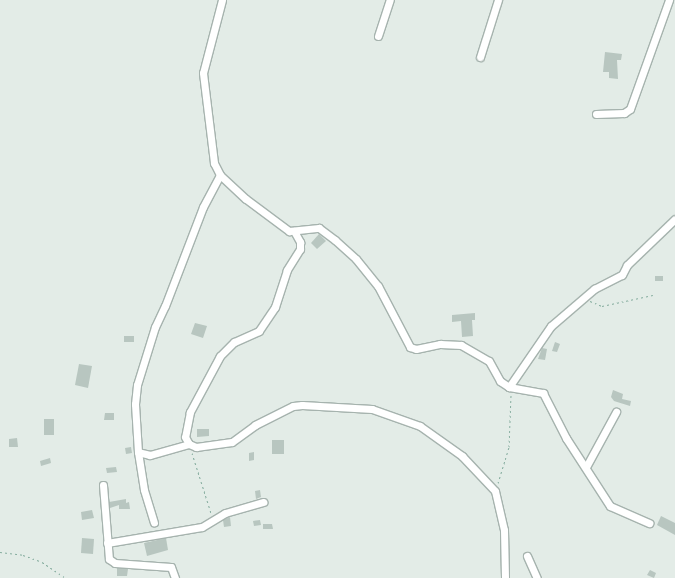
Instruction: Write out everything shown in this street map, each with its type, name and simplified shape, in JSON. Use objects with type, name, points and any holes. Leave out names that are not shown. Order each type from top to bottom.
[{"type":"street","points":[[222,0],[203,73],[214,163],[220,175],[246,199],[264,210],[289,231],[318,228],[356,259],[385,296],[403,337],[410,347],[416,350],[440,344],[461,345],[489,361],[500,381],[509,387],[515,390],[538,391],[546,395],[566,438],[610,506],[649,523]]},
{"type":"street","points":[[378,36],[390,0]]},
{"type":"street","points":[[480,57],[498,0]]},
{"type":"street","points":[[596,114],[624,113],[630,109],[669,0]]},
{"type":"street","points":[[154,523],[144,490],[138,452],[135,404],[141,367],[194,228],[220,175]]},
{"type":"street","points":[[509,387],[547,330],[600,286],[622,274],[627,265],[675,219]]},
{"type":"street","points":[[294,231],[300,242],[300,249],[288,270],[275,307],[259,331],[234,342],[220,356],[190,412],[185,437],[189,444],[196,447],[232,442],[255,425],[293,406],[322,405],[372,409],[420,426],[462,456],[495,491],[504,530],[505,578]]},
{"type":"street","points":[[586,467],[616,412]]},
{"type":"street","points":[[138,452],[150,455],[189,444]]},
{"type":"street","points":[[103,485],[107,554],[111,562],[171,567],[175,578]]},
{"type":"street","points":[[107,543],[171,534],[202,527],[225,513],[263,502]]},
{"type":"street","points":[[527,556],[537,578]]},
{"type":"path","points":[[586,298],[602,306],[653,295]]},
{"type":"path","points":[[495,491],[509,447],[512,410],[509,387]]},
{"type":"path","points":[[189,444],[205,490],[212,522]]},
{"type":"path","points":[[0,552],[23,555],[42,562],[66,578]]},
{"type":"building","points":[[605,52],[622,54],[621,60],[617,60],[618,79],[609,78],[609,72],[603,72]]},
{"type":"building","points":[[319,234],[326,241],[317,249],[311,243]]},
{"type":"building","points":[[655,276],[663,276],[663,281],[655,281]]},
{"type":"building","points":[[475,313],[475,320],[472,320],[473,336],[462,337],[461,321],[452,322],[452,315]]},
{"type":"building","points":[[195,323],[207,326],[203,338],[191,334]]},
{"type":"building","points":[[124,336],[134,336],[134,342],[124,342]]},
{"type":"building","points":[[555,342],[560,344],[557,352],[552,351]]},
{"type":"building","points":[[542,348],[547,349],[545,360],[538,359]]},
{"type":"building","points":[[79,364],[92,366],[88,388],[75,385]]},
{"type":"building","points":[[613,390],[623,394],[622,399],[631,401],[630,406],[614,401],[611,397]]},
{"type":"building","points":[[105,413],[114,413],[114,420],[104,420]]},
{"type":"building","points":[[44,419],[54,419],[54,435],[44,435]]},
{"type":"building","points":[[197,429],[209,429],[209,436],[197,437]]},
{"type":"building","points":[[17,438],[18,447],[9,447],[9,439]]},
{"type":"building","points":[[272,440],[284,440],[284,454],[272,454]]},
{"type":"building","points":[[131,447],[132,453],[126,454],[125,448]]},
{"type":"building","points":[[254,452],[254,460],[249,461],[249,453]]},
{"type":"building","points":[[50,458],[51,463],[41,466],[40,461]]},
{"type":"building","points":[[116,467],[117,472],[107,473],[106,468]]},
{"type":"building","points":[[260,490],[261,497],[256,499],[255,491]]},
{"type":"building","points":[[126,499],[126,503],[129,502],[130,509],[119,509],[119,505],[110,508],[109,502]]},
{"type":"building","points":[[92,510],[94,518],[82,520],[81,512]]},
{"type":"building","points":[[661,516],[675,523],[675,535],[657,525]]},
{"type":"building","points":[[230,517],[231,526],[224,527],[223,520]]},
{"type":"building","points":[[260,520],[261,525],[254,526],[253,521]]},
{"type":"building","points":[[263,524],[272,524],[273,529],[263,529]]},
{"type":"building","points":[[82,538],[94,539],[93,554],[81,553]]},
{"type":"building","points":[[166,538],[168,550],[147,556],[144,543]]},
{"type":"building","points":[[117,568],[128,569],[127,576],[117,576]]},
{"type":"building","points":[[650,570],[656,573],[654,578],[647,575]]}]
